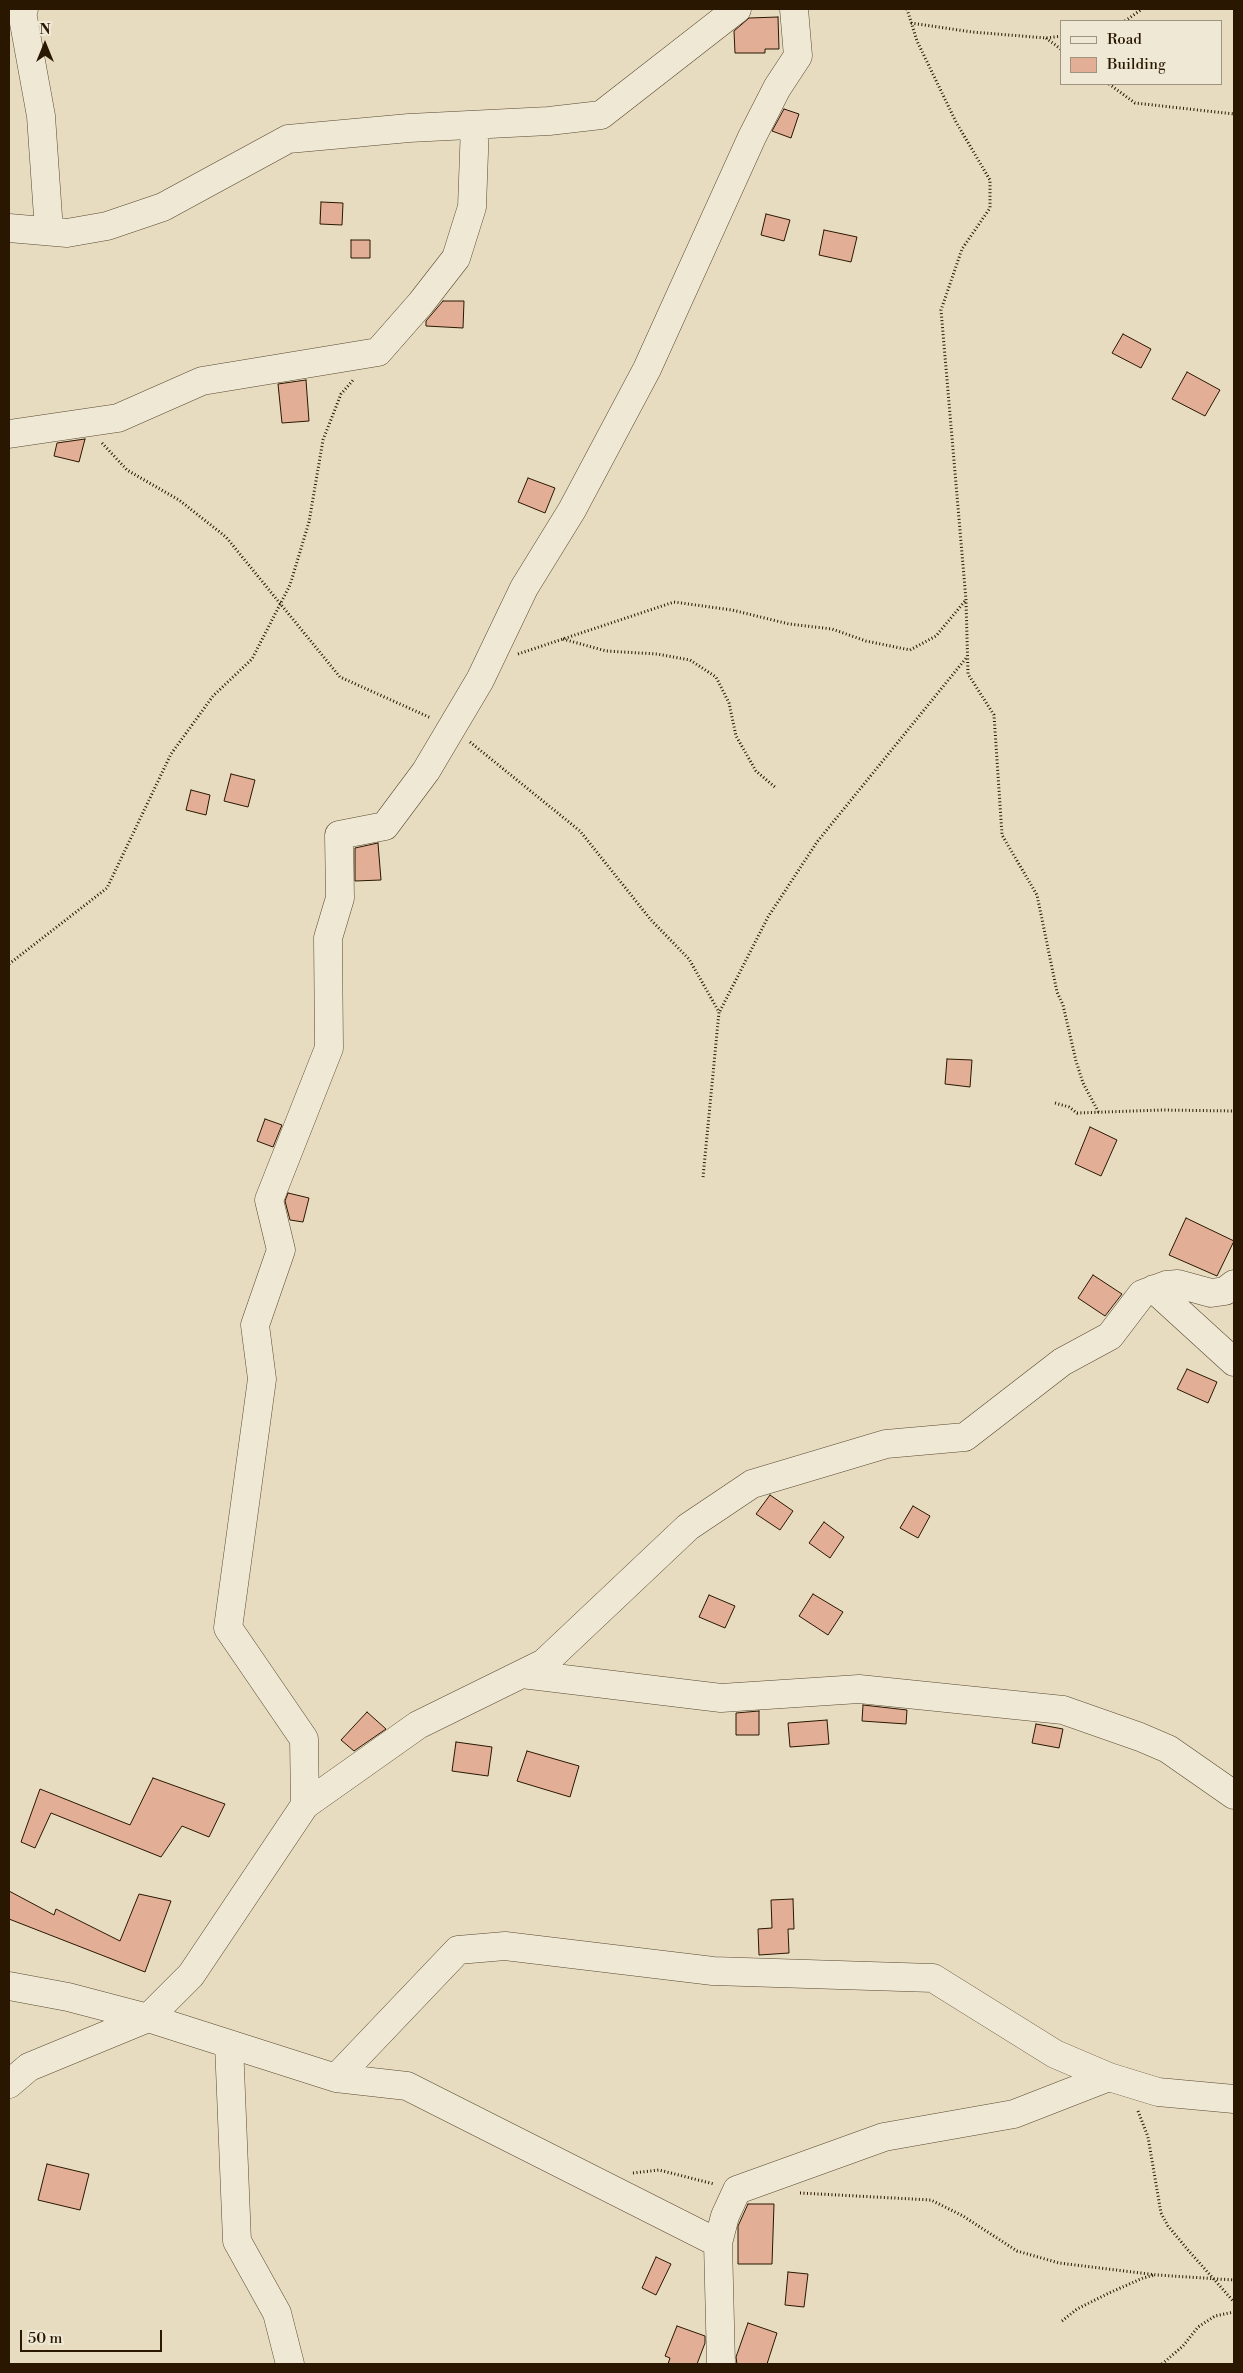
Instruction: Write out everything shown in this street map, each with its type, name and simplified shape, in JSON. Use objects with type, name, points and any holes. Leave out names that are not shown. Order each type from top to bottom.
[{"type":"street","points":[[24,9],[22,12],[41,116],[49,231]]},
{"type":"street","points":[[9,228],[67,233],[107,226],[164,207],[288,139],[549,121],[601,115],[737,9]]},
{"type":"street","points":[[305,1805],[304,1739],[228,1628],[262,1378],[255,1325],[281,1250],[269,1200],[329,1048],[328,938],[340,898],[339,835],[385,826],[426,771],[487,666],[524,588],[572,510],[647,369],[752,137],[777,88],[798,56],[794,9]]},
{"type":"street","points":[[9,434],[118,418],[202,381],[378,352],[421,303],[456,258],[472,207],[475,125]]},
{"type":"street","points":[[9,2084],[30,2067],[148,2018],[191,1975],[305,1805],[418,1725],[544,1663],[688,1527],[752,1484],[886,1444],[965,1437],[1062,1362],[1110,1336],[1142,1294],[1154,1289],[1178,1284],[1211,1294],[1225,1291],[1234,1284]]},
{"type":"street","points":[[1154,1289],[1234,1362]]},
{"type":"street","points":[[522,1674],[721,1698],[859,1689],[1063,1710],[1168,1749],[1234,1794]]},
{"type":"street","points":[[336,2078],[458,1950],[505,1946],[713,1971],[933,1978],[1055,2054],[1118,2080],[1158,2092],[1234,2098]]},
{"type":"street","points":[[9,1986],[68,1997],[148,2018],[336,2078],[407,2086],[718,2243]]},
{"type":"street","points":[[229,2044],[237,2241],[277,2313],[290,2364]]},
{"type":"street","points":[[720,2364],[718,2243],[725,2216],[737,2190],[884,2137],[1014,2114],[1118,2080]]},
{"type":"path","points":[[906,9],[917,41],[956,122],[990,180],[990,208],[962,248],[941,310],[966,600],[968,674],[994,715],[1002,835],[1037,895],[1057,992],[1064,1006],[1082,1083],[1099,1113]]},
{"type":"path","points":[[1126,20],[1142,9]]},
{"type":"path","points":[[911,23],[972,32],[1046,38],[1060,36]]},
{"type":"path","points":[[1046,38],[1060,48]]},
{"type":"path","points":[[1110,85],[1135,103],[1234,114]]},
{"type":"path","points":[[9,964],[107,888],[171,754],[213,696],[252,659],[290,585],[308,522],[323,440],[341,394],[378,352]]},
{"type":"path","points":[[83,423],[127,470],[179,500],[226,537],[340,677],[452,728],[580,831],[651,920],[689,959],[719,1012]]},
{"type":"path","points":[[487,666],[674,602],[732,610],[788,624],[832,628],[866,641],[910,650],[936,636],[966,600]]},
{"type":"path","points":[[562,639],[606,651],[657,654],[690,660],[716,677],[728,703],[736,736],[756,772],[776,788]]},
{"type":"path","points":[[703,1178],[719,1012],[768,917],[817,842],[968,656]]},
{"type":"path","points":[[1055,1103],[1069,1107],[1078,1113],[1162,1110],[1234,1111]]},
{"type":"path","points":[[1118,2080],[1148,2137],[1161,2213],[1168,2226],[1234,2302]]},
{"type":"path","points":[[629,2174],[659,2170],[737,2190]]},
{"type":"path","points":[[794,2192],[931,2200],[962,2216],[1017,2251],[1059,2263],[1158,2275],[1234,2280]]},
{"type":"path","points":[[1062,2321],[1077,2309],[1109,2293],[1143,2278],[1158,2275]]},
{"type":"path","points":[[1162,2364],[1182,2346],[1198,2327],[1215,2316],[1234,2312]]},
{"type":"building","points":[[778,17],[779,49],[765,49],[765,53],[735,53],[734,31],[749,18]]},
{"type":"building","points":[[784,109],[799,114],[791,138],[772,131]]},
{"type":"building","points":[[321,202],[343,203],[342,225],[320,224]]},
{"type":"building","points":[[766,214],[790,220],[784,241],[761,235]]},
{"type":"building","points":[[824,230],[857,237],[851,262],[819,255]]},
{"type":"building","points":[[351,240],[370,240],[370,258],[351,258]]},
{"type":"building","points":[[443,301],[464,301],[463,328],[426,326],[426,321]]},
{"type":"building","points":[[1123,334],[1151,349],[1141,368],[1112,353]]},
{"type":"building","points":[[1187,372],[1220,390],[1205,416],[1172,399]]},
{"type":"building","points":[[306,380],[309,421],[282,423],[278,384]]},
{"type":"building","points":[[85,439],[79,462],[54,456],[57,443]]},
{"type":"building","points":[[528,478],[555,488],[545,513],[518,502]]},
{"type":"building","points":[[231,774],[255,780],[248,807],[224,801]]},
{"type":"building","points":[[191,790],[210,795],[206,815],[186,810]]},
{"type":"building","points":[[378,843],[381,880],[355,881],[355,848]]},
{"type":"building","points":[[947,1059],[972,1060],[970,1087],[945,1084]]},
{"type":"building","points":[[265,1119],[282,1125],[273,1147],[257,1141]]},
{"type":"building","points":[[1090,1127],[1117,1140],[1101,1176],[1075,1164]]},
{"type":"building","points":[[288,1193],[309,1198],[303,1222],[290,1220],[285,1201]]},
{"type":"building","points":[[1186,1218],[1234,1241],[1217,1276],[1169,1255]]},
{"type":"building","points":[[1093,1275],[1122,1294],[1105,1316],[1078,1298]]},
{"type":"building","points":[[1187,1369],[1217,1382],[1208,1403],[1177,1389]]},
{"type":"building","points":[[770,1495],[793,1511],[780,1530],[756,1514]]},
{"type":"building","points":[[913,1506],[930,1516],[918,1538],[900,1528]]},
{"type":"building","points":[[824,1522],[844,1537],[830,1558],[809,1543]]},
{"type":"building","points":[[813,1594],[843,1612],[828,1635],[799,1616]]},
{"type":"building","points":[[709,1595],[735,1606],[725,1628],[699,1617]]},
{"type":"building","points":[[863,1705],[907,1710],[906,1724],[862,1721]]},
{"type":"building","points":[[759,1711],[759,1735],[736,1735],[736,1713]]},
{"type":"building","points":[[367,1712],[386,1729],[354,1751],[341,1740]]},
{"type":"building","points":[[827,1720],[829,1744],[790,1747],[788,1723]]},
{"type":"building","points":[[1036,1724],[1063,1729],[1059,1748],[1032,1743]]},
{"type":"building","points":[[456,1742],[492,1747],[488,1776],[452,1771]]},
{"type":"building","points":[[527,1751],[579,1766],[570,1797],[517,1781]]},
{"type":"building","points":[[153,1778],[225,1804],[209,1837],[182,1826],[161,1857],[51,1813],[35,1848],[21,1842],[40,1789],[130,1825]]},
{"type":"building","points":[[9,1891],[54,1915],[56,1909],[120,1941],[139,1894],[171,1901],[145,1972],[9,1919]]},
{"type":"building","points":[[793,1899],[794,1929],[788,1929],[789,1953],[759,1955],[758,1929],[772,1928],[771,1900]]},
{"type":"building","points":[[47,2164],[89,2174],[80,2210],[38,2200]]},
{"type":"building","points":[[748,2204],[774,2204],[772,2264],[738,2264],[738,2226]]},
{"type":"building","points":[[656,2257],[671,2264],[656,2295],[642,2288]]},
{"type":"building","points":[[788,2272],[808,2274],[804,2307],[785,2305]]},
{"type":"building","points":[[748,2323],[777,2333],[767,2364],[737,2364],[736,2357]]},
{"type":"building","points":[[677,2326],[705,2336],[705,2343],[697,2364],[668,2364],[670,2358],[665,2356]]}]
